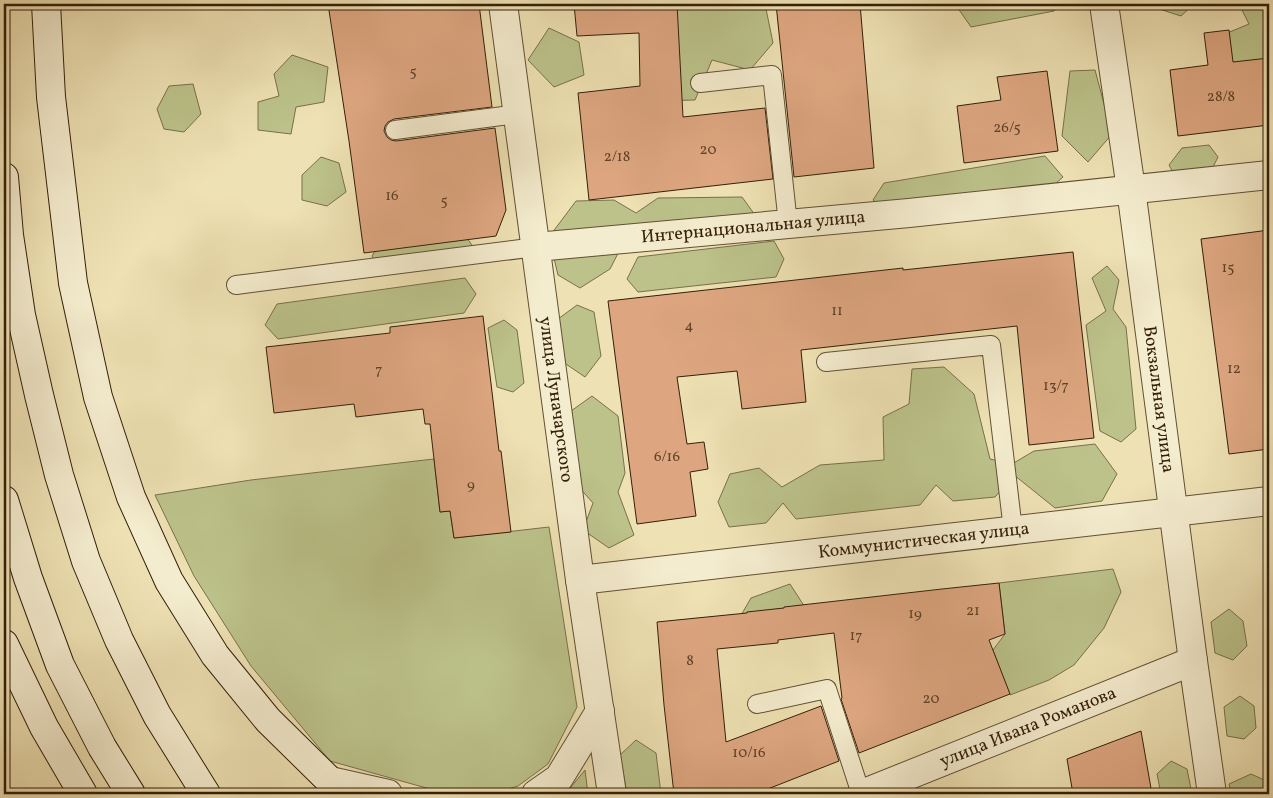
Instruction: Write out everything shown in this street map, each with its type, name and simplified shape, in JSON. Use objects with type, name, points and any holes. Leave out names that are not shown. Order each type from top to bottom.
[{"type":"street","points":[[46,4],[50,97],[73,284],[98,397],[131,497],[169,581],[215,655],[268,720],[340,788],[388,794]]},
{"type":"street","name":"улица Луначарского","points":[[503,4],[580,580],[612,794]]},
{"type":"street","name":"Вокзальная улица","points":[[1104,4],[1131,190],[1212,794]]},
{"type":"street","name":"Интернациональная улица","points":[[536,247],[909,213],[1269,175]]},
{"type":"street","points":[[4,177],[9,235],[21,315],[59,475],[86,561],[119,640],[157,715],[206,794]]},
{"type":"street","points":[[4,500],[28,578],[60,665],[102,748],[131,794]]},
{"type":"street","name":"Коммунистическая улица","points":[[580,580],[1269,501]]},
{"type":"street","points":[[4,644],[44,727],[83,794]]},
{"type":"street","name":"улица Ивана Романова","points":[[862,794],[1193,661]]},
{"type":"street","points":[[536,794],[559,778],[600,711]]},
{"type":"lane","points":[[700,83],[772,75],[788,224]]},
{"type":"lane","points":[[395,130],[518,114]]},
{"type":"lane","name":"Интернациональная улица","points":[[236,285],[536,247]]},
{"type":"lane","points":[[826,362],[991,345],[1013,530]]},
{"type":"lane","points":[[757,704],[827,689],[862,794]]},
{"type":"green space","points":[[685,4],[765,4],[773,43],[750,70],[712,60],[695,100],[655,101],[670,14]]},
{"type":"green space","points":[[955,4],[1058,4],[1054,11],[971,27]]},
{"type":"green space","points":[[1156,4],[1194,4],[1181,16],[1156,8]]},
{"type":"green space","points":[[1239,4],[1269,4],[1265,20],[1269,28],[1269,61],[1265,66],[1216,70],[1220,36],[1249,24]]},
{"type":"green space","points":[[549,28],[579,42],[584,75],[554,87],[528,60]]},
{"type":"green space","points":[[292,55],[328,67],[324,102],[296,107],[291,134],[258,130],[258,102],[279,96],[274,74]]},
{"type":"green space","points":[[1095,70],[1112,134],[1088,162],[1062,136],[1070,71]]},
{"type":"green space","points":[[193,84],[201,114],[184,132],[164,129],[157,109],[169,86]]},
{"type":"green space","points":[[1209,145],[1218,157],[1210,173],[1176,178],[1169,165],[1182,148]]},
{"type":"green space","points":[[1045,156],[1063,177],[1045,193],[887,212],[873,200],[884,183]]},
{"type":"green space","points":[[321,157],[339,163],[346,192],[327,206],[302,200],[302,175]]},
{"type":"green space","points":[[742,197],[755,215],[632,226],[610,269],[580,288],[558,275],[549,237],[576,201],[614,200],[636,213],[658,198]]},
{"type":"green space","points":[[458,226],[472,245],[462,262],[382,275],[372,256],[384,236]]},
{"type":"green space","points":[[774,241],[784,259],[776,277],[638,292],[627,279],[638,257]]},
{"type":"green space","points":[[1107,266],[1119,280],[1113,309],[1126,327],[1136,429],[1121,442],[1100,431],[1086,325],[1106,311],[1092,278]]},
{"type":"green space","points":[[465,278],[476,294],[464,313],[278,339],[265,325],[277,304]]},
{"type":"green space","points":[[577,305],[594,312],[601,356],[585,377],[563,362],[558,319]]},
{"type":"green space","points":[[504,320],[517,330],[524,383],[513,392],[497,387],[488,328]]},
{"type":"green space","points":[[944,367],[974,394],[990,459],[1012,464],[1034,451],[1095,444],[1117,474],[1102,501],[1055,508],[1014,475],[995,497],[953,501],[936,485],[920,505],[796,519],[783,503],[766,523],[729,527],[718,502],[730,474],[759,468],[782,487],[820,465],[884,460],[883,417],[909,404],[912,369]]},
{"type":"green space","points":[[592,396],[618,416],[625,473],[618,492],[634,535],[609,548],[583,530],[593,503],[577,485],[564,416]]},
{"type":"green space","points":[[434,459],[440,512],[450,511],[454,538],[549,527],[577,707],[548,764],[518,786],[492,794],[464,794],[437,791],[330,761],[251,666],[194,576],[155,495],[251,480]]},
{"type":"green space","points":[[1113,569],[1121,592],[1104,628],[1074,665],[1049,680],[1010,695],[993,650],[1005,634],[999,583]]},
{"type":"green space","points":[[790,584],[810,615],[740,617],[751,598]]},
{"type":"green space","points":[[1229,609],[1243,621],[1247,646],[1233,660],[1215,653],[1211,622]]},
{"type":"green space","points":[[1240,696],[1254,706],[1256,728],[1244,739],[1227,736],[1224,707]]},
{"type":"green space","points":[[636,740],[656,753],[661,794],[627,794],[620,755]]},
{"type":"green space","points":[[1171,761],[1187,769],[1191,789],[1186,794],[1161,794],[1157,774]]},
{"type":"green space","points":[[585,770],[588,794],[564,794],[566,793]]},
{"type":"green space","points":[[1251,774],[1269,782],[1269,794],[1231,794],[1229,784]]},
{"type":"building","points":[[328,4],[479,4],[492,107],[394,119],[388,122],[384,131],[387,137],[396,141],[495,128],[506,210],[496,236],[364,253]]},
{"type":"building","points":[[574,4],[677,4],[683,117],[765,108],[773,179],[589,200],[578,93],[640,86],[639,33],[577,36]]},
{"type":"building","points":[[776,4],[860,4],[874,168],[794,177]]},
{"type":"building","points":[[1229,30],[1233,62],[1269,58],[1269,125],[1178,136],[1170,70],[1208,65],[1204,33]]},
{"type":"building","points":[[1047,71],[1058,151],[964,163],[957,106],[1001,100],[997,77]]},
{"type":"building","points":[[1269,230],[1269,449],[1229,454],[1201,239]]},
{"type":"building","points":[[1073,252],[1094,438],[1029,445],[1017,326],[801,350],[806,402],[742,409],[737,371],[677,377],[687,444],[704,442],[708,469],[690,472],[696,516],[637,524],[608,301],[903,268],[903,270]]},
{"type":"building","points":[[483,316],[511,532],[454,538],[450,511],[440,512],[430,424],[425,424],[423,409],[356,417],[354,404],[274,413],[266,347],[390,333],[390,327]]},
{"type":"building","points":[[999,583],[1005,634],[989,640],[1010,694],[859,753],[841,699],[834,633],[778,640],[778,643],[717,649],[726,742],[821,706],[839,761],[755,794],[674,794],[657,622]]},
{"type":"building","points":[[1141,731],[1152,794],[1073,794],[1067,759]]}]
